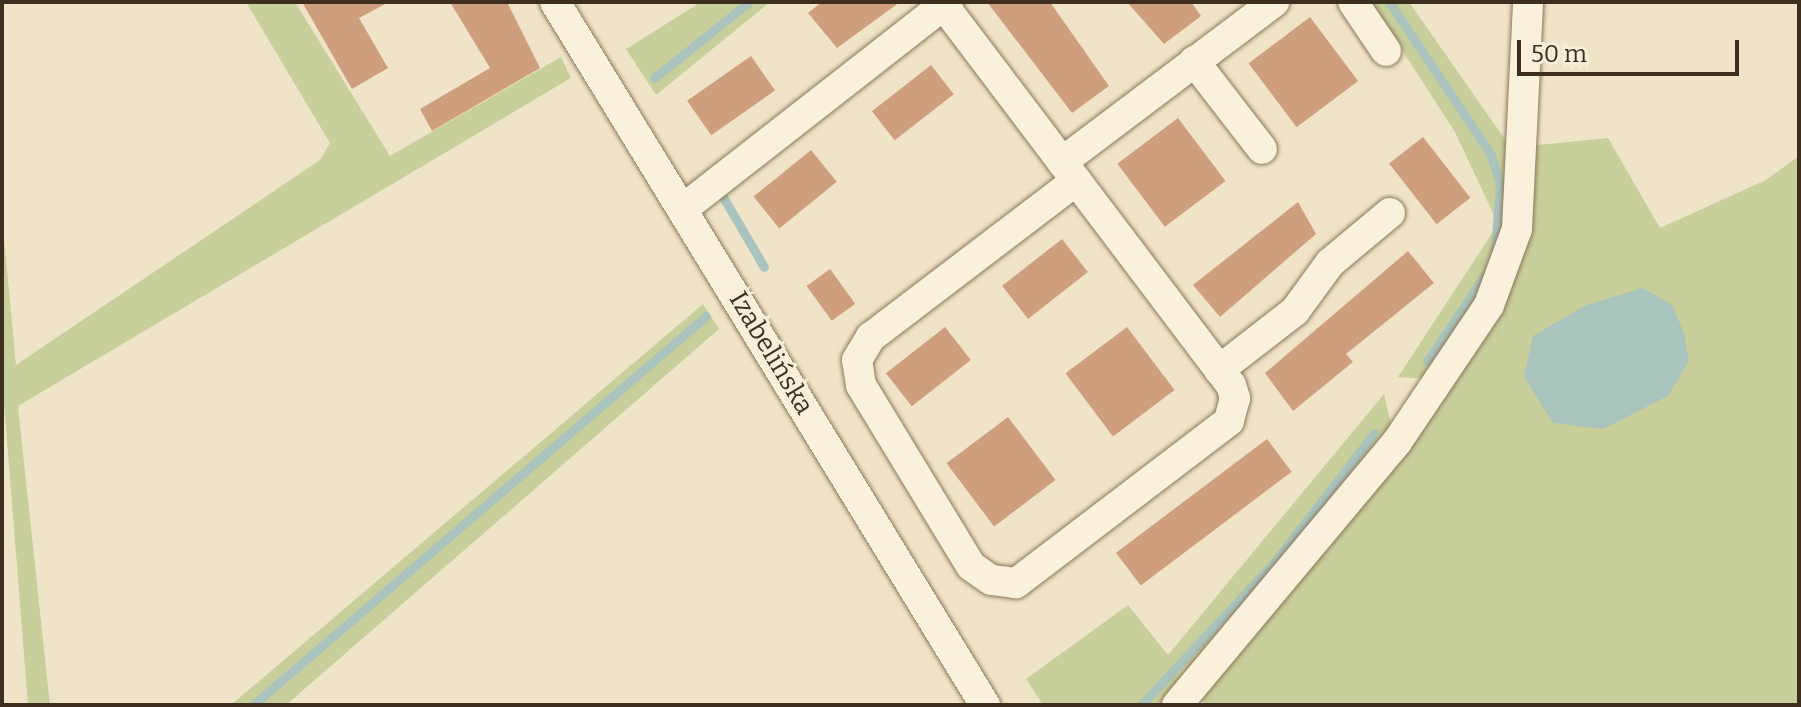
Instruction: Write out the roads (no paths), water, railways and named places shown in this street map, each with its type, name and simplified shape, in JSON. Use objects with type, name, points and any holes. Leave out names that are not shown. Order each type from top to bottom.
[{"type":"street","name":"Izabelińska","points":[[555,2],[684,208],[985,705]]},
{"type":"street","points":[[684,208],[947,4],[1069,171],[1219,370],[1235,398],[1229,421],[1016,583],[991,580],[971,566],[861,385],[857,360],[871,337],[1069,171],[1194,61],[1242,11],[1274,2]]},
{"type":"street","points":[[1353,2],[1386,51]]},
{"type":"street","points":[[1177,705],[1397,442],[1489,305],[1517,229],[1528,2]]},
{"type":"street","points":[[1194,61],[1262,149]]},
{"type":"street","points":[[1219,370],[1295,311],[1330,263],[1390,213]]},
{"type":"water","points":[[1643,288],[1672,305],[1684,333],[1689,361],[1668,396],[1603,429],[1553,423],[1524,377],[1533,336],[1586,305]]},
{"type":"waterway","points":[[654,78],[749,2]]},
{"type":"waterway","points":[[1389,2],[1490,153],[1500,183],[1495,250]]},
{"type":"waterway","points":[[723,197],[764,267]]},
{"type":"waterway","points":[[1427,361],[1485,275]]},
{"type":"waterway","points":[[253,705],[706,316]]},
{"type":"waterway","points":[[1141,705],[1276,560],[1374,433]]}]
